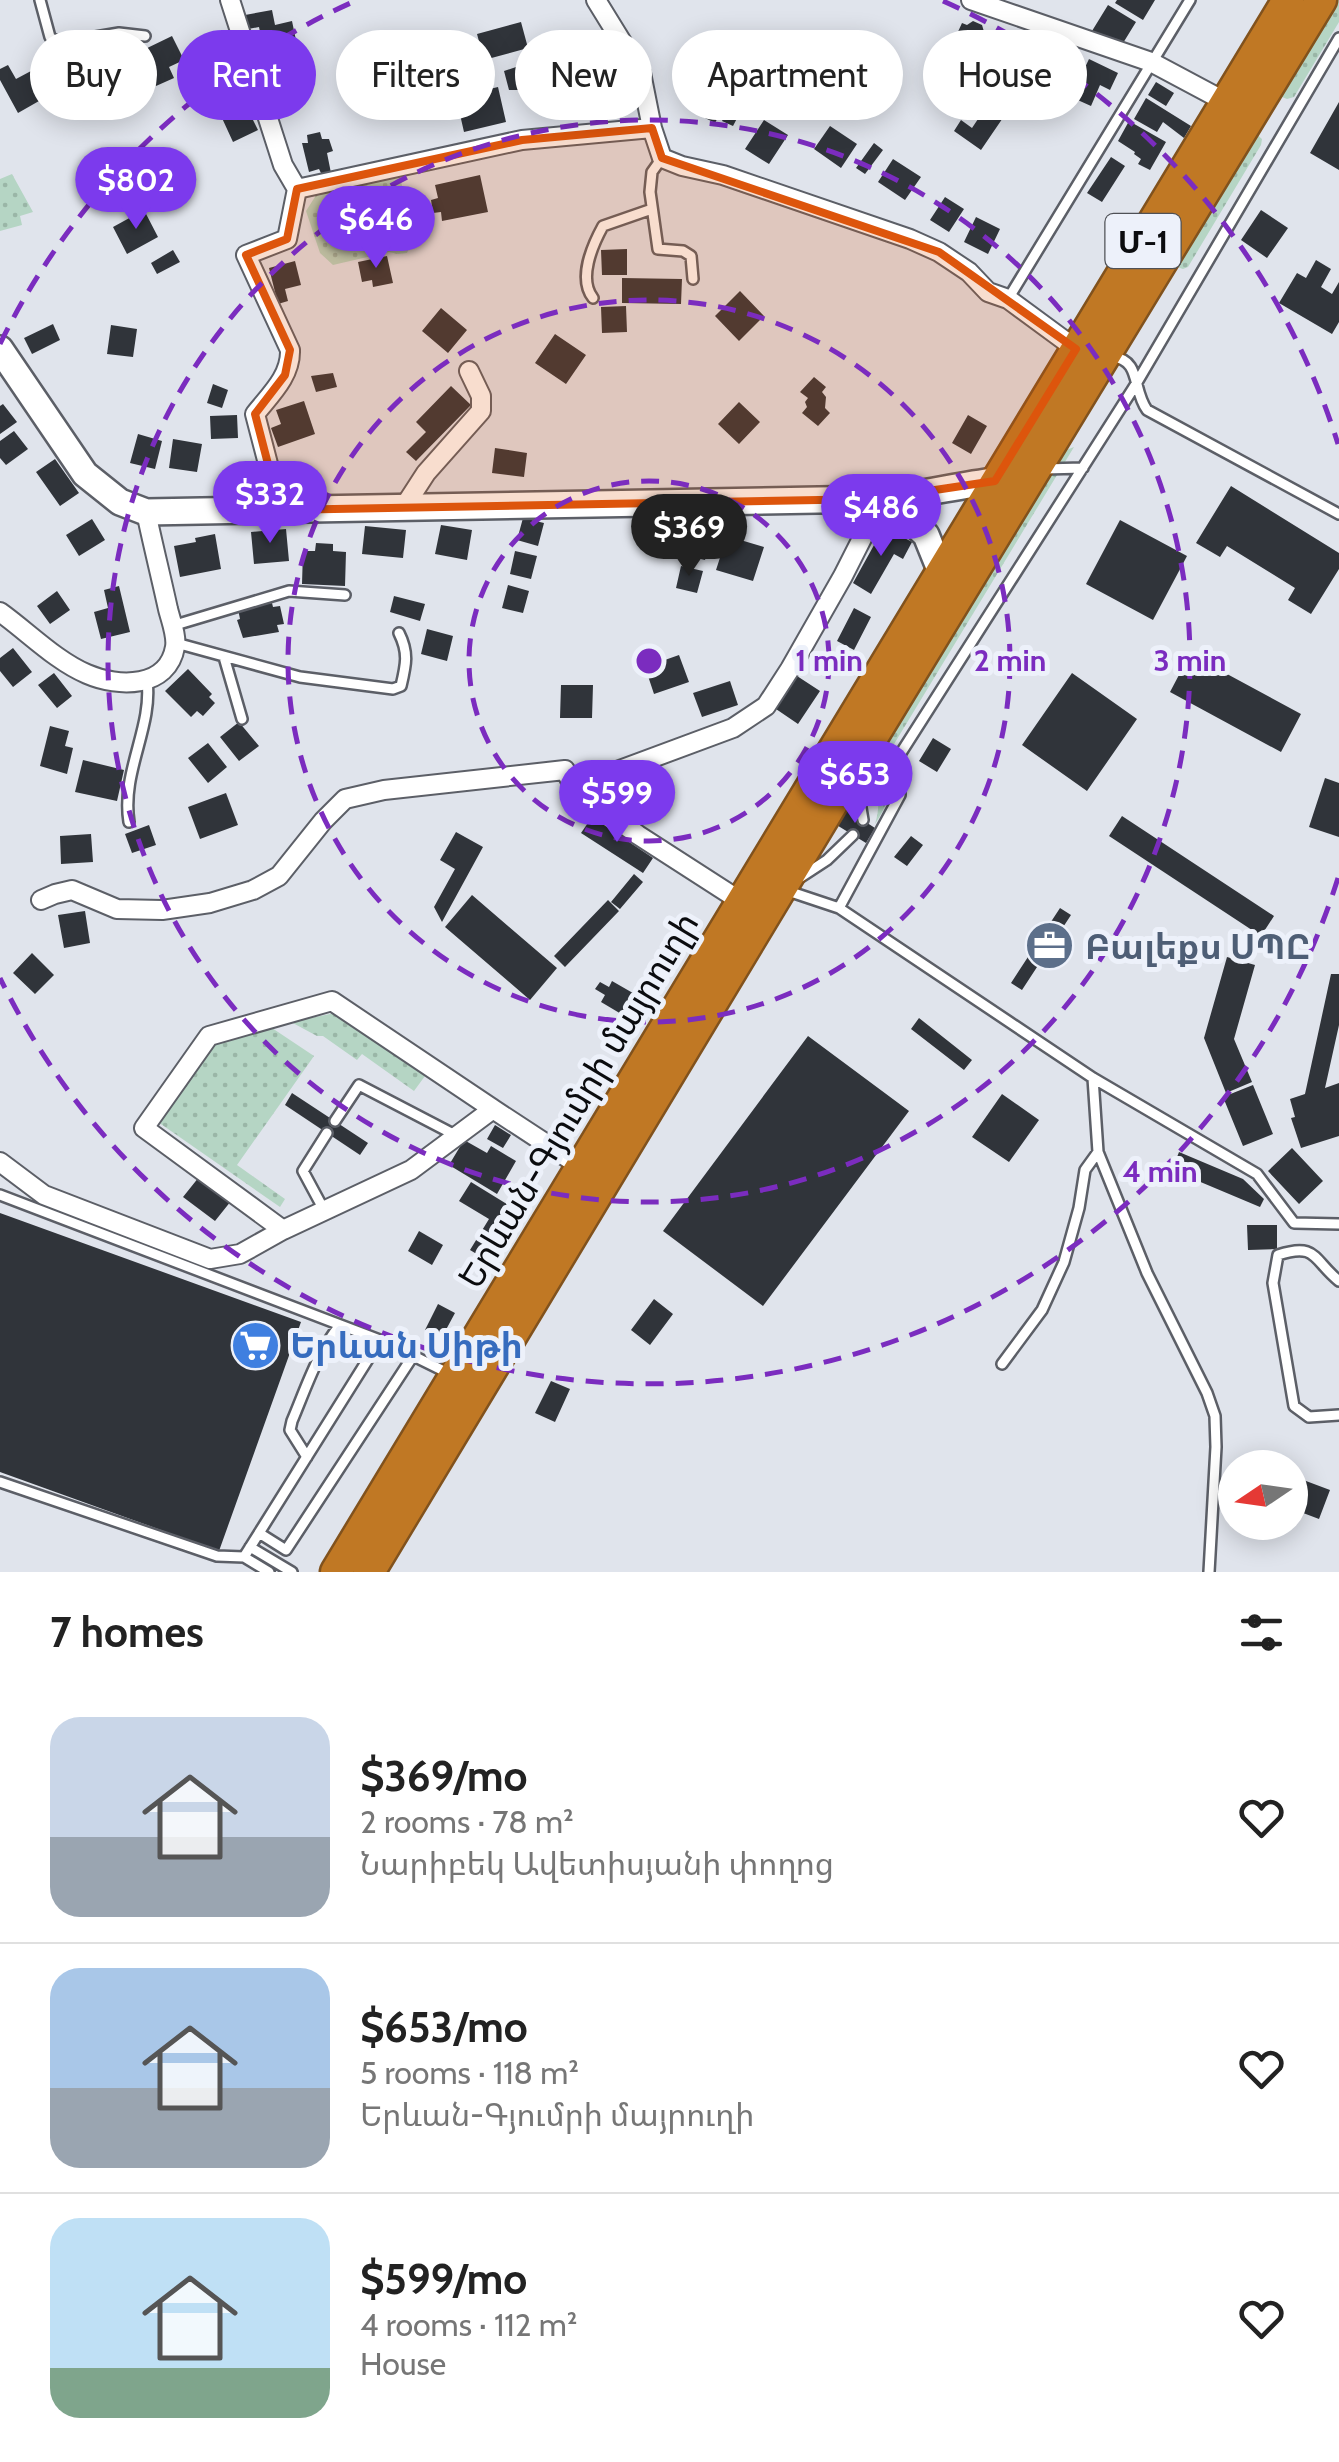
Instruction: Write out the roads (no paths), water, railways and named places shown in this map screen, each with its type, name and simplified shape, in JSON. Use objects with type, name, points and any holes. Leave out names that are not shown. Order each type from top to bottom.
[{"type":"highway","name":"Երևան-Գյումրի մայրուղի","points":[[336,1572],[454,1377],[782,889],[1036,469],[1090,353],[1226,102],[1288,0]]},
{"type":"highway","name":"Երևան-Գյումրի մայրուղի","points":[[370,1572],[586,1176],[742,902],[995,481],[1090,353],[1321,0]]},
{"type":"street","points":[[230,0],[283,165],[298,189],[287,238],[246,255],[290,350],[291,362],[285,375],[255,414],[280,510]]},
{"type":"street","points":[[596,0],[641,73],[662,158],[939,252],[969,272],[988,292],[1008,298],[1090,353]]},
{"type":"street","points":[[971,0],[1151,62],[1226,102]]},
{"type":"street","points":[[298,189],[522,140],[652,128]]},
{"type":"street","points":[[0,349],[85,474],[120,502],[146,512],[882,499],[995,481]]},
{"type":"street","points":[[404,507],[426,473],[481,410],[481,396],[468,371]]},
{"type":"street","points":[[882,499],[926,536],[941,572]]},
{"type":"street","points":[[574,788],[733,728],[766,706],[843,576],[882,499]]},
{"type":"street","points":[[0,612],[88,674],[113,681],[160,676],[169,666],[174,634],[146,512]]},
{"type":"street","points":[[41,900],[72,890],[117,908],[162,910],[210,903],[253,890],[278,876],[345,798],[384,790],[565,770],[574,788],[742,902]]},
{"type":"street","points":[[283,1230],[144,1128],[209,1036],[332,1001],[586,1176]]},
{"type":"street","points":[[0,1162],[44,1195],[210,1259],[240,1254],[411,1170],[493,1109]]},
{"type":"lane","points":[[40,0],[48,30]]},
{"type":"lane","points":[[1008,298],[1190,0]]},
{"type":"lane","points":[[839,908],[900,796],[900,756],[1136,384],[1339,38]]},
{"type":"lane","points":[[662,158],[652,172],[650,192],[658,249],[683,250],[691,256],[693,280]]},
{"type":"lane","points":[[593,298],[586,289],[586,281],[590,257],[603,226],[652,209]]},
{"type":"lane","points":[[1090,353],[1125,358],[1146,410],[1339,514]]},
{"type":"lane","points":[[1036,469],[1083,468]]},
{"type":"lane","points":[[174,634],[289,591],[345,594]]},
{"type":"lane","points":[[174,634],[224,656],[300,678],[393,689],[401,686],[405,670],[406,648],[399,633]]},
{"type":"lane","points":[[224,656],[242,719]]},
{"type":"lane","points":[[129,822],[126,806],[149,697],[147,680]]},
{"type":"lane","points":[[854,768],[863,820]]},
{"type":"lane","points":[[782,889],[827,860],[853,836]]},
{"type":"lane","points":[[782,889],[839,908],[1093,1078],[1257,1174],[1294,1224],[1339,1224]]},
{"type":"lane","points":[[1093,1078],[1098,1152],[1147,1273],[1207,1393],[1214,1416],[1209,1572]]},
{"type":"lane","points":[[335,1121],[358,1084],[457,1136]]},
{"type":"lane","points":[[324,1210],[303,1170],[327,1133]]},
{"type":"lane","points":[[1002,1364],[1042,1310],[1064,1262],[1085,1170],[1098,1152]]},
{"type":"lane","points":[[0,1195],[385,1342],[454,1377]]},
{"type":"lane","points":[[1339,1282],[1311,1252],[1298,1248],[1278,1255],[1273,1284],[1294,1406],[1309,1417],[1339,1415]]},
{"type":"lane","points":[[306,1457],[290,1430],[292,1421],[317,1362],[340,1325]]},
{"type":"lane","points":[[244,1557],[370,1356],[385,1342]]},
{"type":"lane","points":[[258,1533],[286,1550],[413,1356]]},
{"type":"lane","points":[[0,1482],[217,1556],[244,1557],[269,1572]]},
{"type":"lane","points":[[250,1547],[292,1572]]},
{"type":"place","name":"Բալեքս ՍՊԸ","points":[[1050,946]]},
{"type":"place","name":"Երևան Սիթի","points":[[255,1345]]}]
